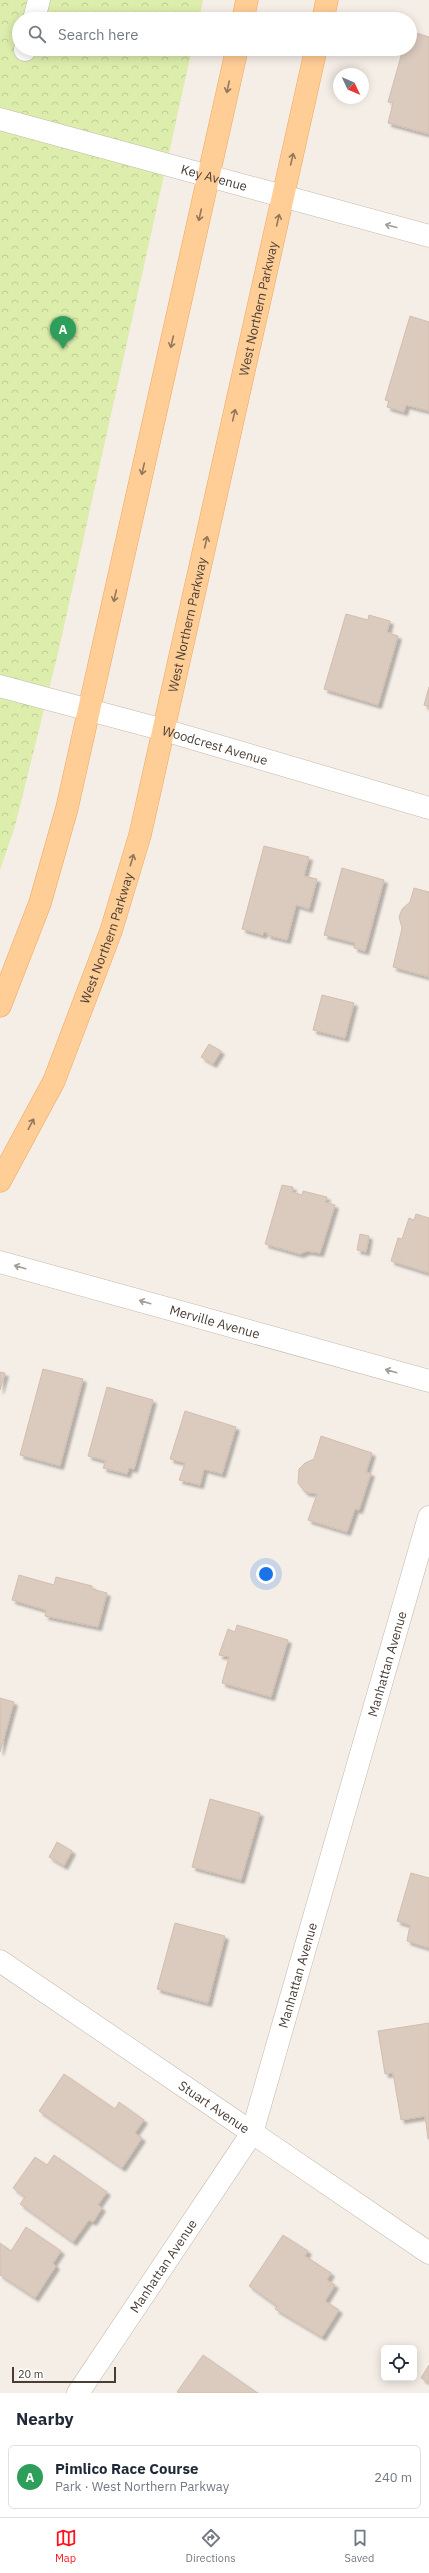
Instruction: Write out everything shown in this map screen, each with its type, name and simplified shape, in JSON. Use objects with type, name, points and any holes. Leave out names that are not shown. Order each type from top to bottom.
[{"type":"main road","points":[[244,12],[247,0]]},
{"type":"main road","points":[[324,12],[327,0]]},
{"type":"main road","points":[[0,1006],[15,972],[40,903],[67,808],[235,56]]},
{"type":"main road","name":"West Northern Parkway","points":[[0,1181],[54,1081],[111,931],[140,835],[314,56]]},
{"type":"street","points":[[36,12],[39,0]]},
{"type":"street","name":"Key Avenue","points":[[0,119],[208,177],[429,236]]},
{"type":"street","name":"Woodcrest Avenue","points":[[0,686],[164,730],[429,808]]},
{"type":"street","name":"Merville Avenue","points":[[0,1262],[429,1381]]},
{"type":"street","name":"Manhattan Avenue","points":[[78,2393],[252,2133],[429,1517]]},
{"type":"street","name":"Stuart Avenue","points":[[0,1961],[429,2253]]},
{"type":"green space","points":[[0,0],[203,0],[200,12],[12,12],[12,56],[190,56],[59,649],[15,826],[0,870]]},
{"type":"building","points":[[417,33],[429,37],[429,134],[388,123],[393,103],[388,102],[401,56],[417,56]]},
{"type":"building","points":[[410,316],[429,322],[429,411],[406,405],[404,412],[387,407],[389,401],[385,400]]},
{"type":"building","points":[[346,614],[368,620],[369,615],[390,621],[387,632],[398,636],[378,705],[324,689]]},
{"type":"building","points":[[429,687],[429,707],[424,705]]},
{"type":"building","points":[[264,846],[309,857],[304,876],[317,879],[309,909],[296,905],[287,940],[267,935],[268,933],[264,932],[263,935],[242,929]]},
{"type":"building","points":[[342,868],[384,880],[365,951],[354,948],[355,943],[324,935]]},
{"type":"building","points":[[414,888],[429,892],[429,977],[393,967],[402,928],[399,917],[402,909],[410,902]]},
{"type":"building","points":[[322,995],[354,1003],[345,1038],[313,1030]]},
{"type":"building","points":[[209,1044],[221,1051],[213,1064],[201,1057]]},
{"type":"building","points":[[282,1185],[293,1187],[292,1192],[302,1195],[303,1191],[327,1197],[325,1202],[335,1205],[320,1253],[307,1251],[300,1254],[265,1244]]},
{"type":"building","points":[[416,1214],[429,1218],[429,1273],[391,1261],[398,1238],[402,1239],[409,1218],[414,1220]]},
{"type":"building","points":[[360,1234],[369,1236],[366,1252],[357,1250]]},
{"type":"building","points":[[43,1369],[83,1379],[60,1466],[20,1455]]},
{"type":"building","points":[[0,1372],[5,1373],[0,1390]]},
{"type":"building","points":[[107,1387],[153,1400],[134,1469],[129,1468],[127,1474],[103,1468],[106,1461],[88,1456]]},
{"type":"building","points":[[185,1411],[236,1427],[222,1474],[204,1469],[200,1485],[179,1480],[185,1463],[170,1459]]},
{"type":"building","points":[[321,1436],[372,1453],[366,1472],[371,1473],[359,1510],[355,1509],[347,1532],[308,1520],[317,1494],[305,1492],[298,1483],[299,1469],[305,1463],[314,1459]]},
{"type":"building","points":[[19,1575],[54,1585],[56,1577],[92,1586],[92,1589],[107,1593],[98,1627],[45,1616],[46,1610],[12,1600]]},
{"type":"building","points":[[237,1625],[288,1640],[271,1697],[222,1683],[229,1657],[219,1655],[228,1629],[235,1632]]},
{"type":"building","points":[[0,1698],[14,1702],[0,1752]]},
{"type":"building","points":[[210,1799],[260,1813],[241,1880],[192,1867]]},
{"type":"building","points":[[57,1842],[72,1851],[64,1866],[49,1857]]},
{"type":"building","points":[[411,1873],[429,1878],[429,1948],[407,1941],[410,1925],[397,1921]]},
{"type":"building","points":[[175,1923],[225,1936],[208,2003],[157,1989]]},
{"type":"building","points":[[429,2023],[428,2139],[425,2116],[401,2120],[393,2073],[385,2074],[378,2031]]},
{"type":"building","points":[[64,2074],[115,2109],[119,2102],[144,2120],[135,2133],[142,2138],[122,2168],[39,2111]]},
{"type":"building","points":[[54,2155],[107,2192],[98,2205],[102,2208],[93,2222],[89,2220],[73,2242],[20,2204],[25,2197],[13,2188],[35,2157],[47,2165]]},
{"type":"building","points":[[26,2227],[61,2251],[53,2263],[56,2266],[35,2298],[0,2275],[0,2243],[11,2251]]},
{"type":"building","points":[[283,2235],[308,2251],[305,2256],[331,2273],[327,2280],[335,2285],[325,2301],[339,2310],[322,2337],[275,2309],[277,2306],[249,2286]]},
{"type":"building","points":[[203,2355],[256,2392],[258,2393],[177,2392]]},
{"type":"building","points":[[429,2365],[429,2383],[421,2378]]},
{"type":"place","name":"Pimlico Race Course","points":[[63,349]]}]
